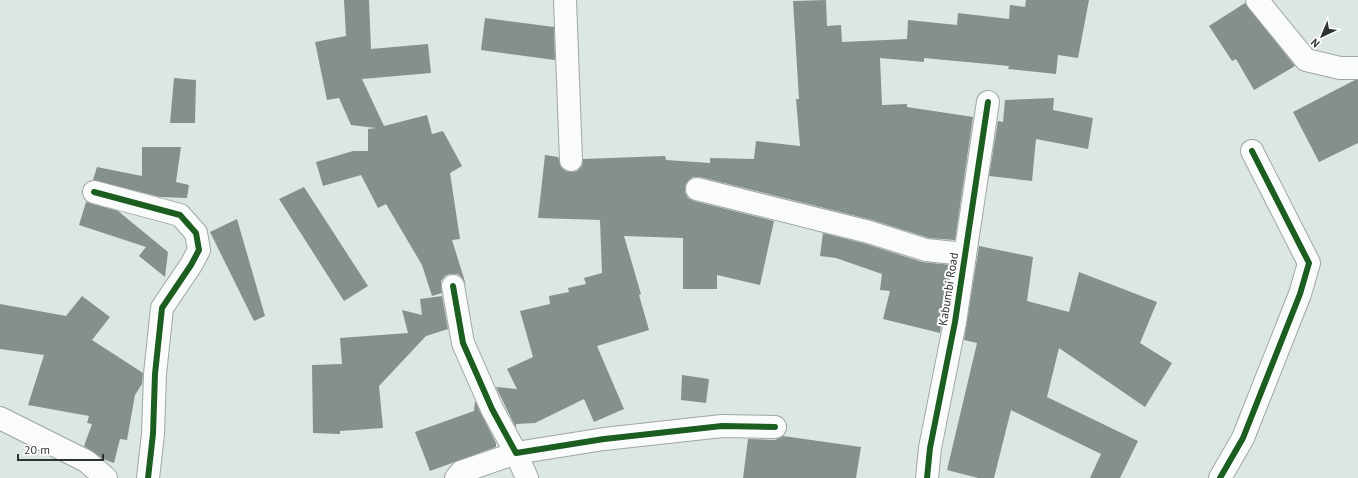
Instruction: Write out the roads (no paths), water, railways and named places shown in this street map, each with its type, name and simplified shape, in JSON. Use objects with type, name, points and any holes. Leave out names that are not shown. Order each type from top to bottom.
[{"type":"street","points":[[565,0],[571,160]]},
{"type":"street","points":[[1258,0],[1306,60],[1340,68],[1358,68]]},
{"type":"street","name":"Kabumbi Road","points":[[927,478],[930,448],[955,322],[988,102]]},
{"type":"street","points":[[1220,478],[1246,431],[1300,294],[1309,263],[1252,151]]},
{"type":"street","points":[[697,189],[869,232],[926,250],[965,254]]},
{"type":"street","points":[[94,192],[180,215],[196,233],[199,250],[162,308],[155,374],[153,434],[148,478]]},
{"type":"street","points":[[453,286],[463,343],[492,409],[516,452],[527,478]]},
{"type":"street","points":[[0,418],[86,461],[106,478]]},
{"type":"street","points":[[456,478],[461,472],[516,452],[604,439],[722,426],[775,427]]}]
